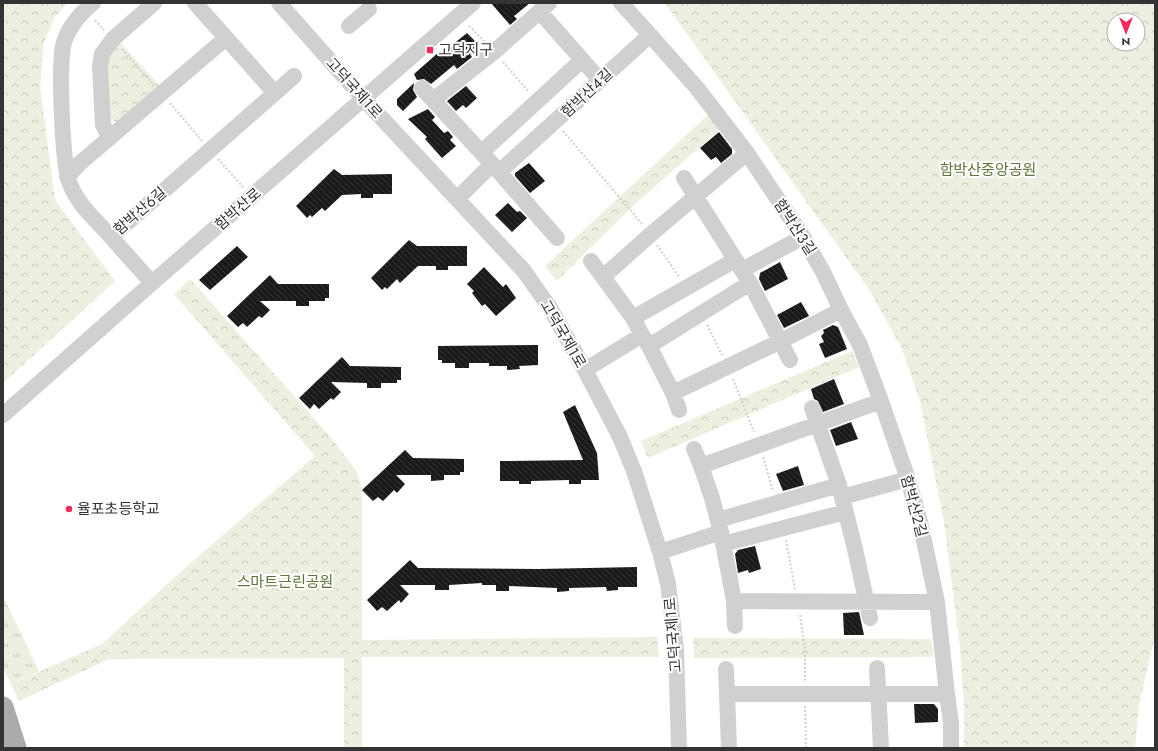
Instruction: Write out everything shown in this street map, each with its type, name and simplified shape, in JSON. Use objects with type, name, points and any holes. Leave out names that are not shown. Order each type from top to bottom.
[{"type":"main road","points":[[3,707],[16,748]]},
{"type":"street","points":[[110,138],[103,125],[100,66],[102,54],[113,39],[154,3]]},
{"type":"street","points":[[194,3],[275,92]]},
{"type":"street","name":"고덕국제1로","points":[[279,3],[363,98],[524,271],[550,308],[585,370],[622,444],[634,472],[660,552],[668,584],[676,650],[678,748]]},
{"type":"street","name":"함박산로","points":[[3,415],[473,3]]},
{"type":"street","points":[[621,3],[650,35]]},
{"type":"street","points":[[349,26],[370,5]]},
{"type":"street","name":"함박산6길","points":[[89,6],[71,25],[64,43],[61,63],[65,156],[67,177],[78,201],[111,237],[294,76]]},
{"type":"street","points":[[557,238],[491,163],[427,94],[494,52],[545,7],[582,60],[600,80]]},
{"type":"street","name":"함박산4길","points":[[491,163],[555,123],[650,35]]},
{"type":"street","name":"함박산3길","points":[[650,35],[697,88],[747,153],[803,238],[823,272],[860,345],[881,401]]},
{"type":"street","points":[[67,177],[79,164],[226,38]]},
{"type":"street","name":"함박산4길","points":[[457,199],[491,163],[537,102],[582,60]]},
{"type":"street","points":[[603,277],[695,196],[747,153]]},
{"type":"street","points":[[684,178],[743,271],[782,341],[790,360]]},
{"type":"street","points":[[111,237],[152,283]]},
{"type":"street","points":[[633,318],[743,271],[803,238]]},
{"type":"street","points":[[591,261],[633,318],[646,340],[673,393],[679,410]]},
{"type":"street","points":[[585,370],[646,340],[743,271]]},
{"type":"street","points":[[673,393],[782,341],[841,310]]},
{"type":"street","points":[[701,466],[881,401]]},
{"type":"street","name":"함박산2길","points":[[881,401],[908,479],[920,522],[936,602],[951,723],[951,748]]},
{"type":"street","points":[[812,408],[842,498],[870,618]]},
{"type":"street","points":[[694,449],[701,466],[721,532],[734,601],[735,626]]},
{"type":"street","points":[[660,552],[721,532],[908,479]]},
{"type":"street","points":[[721,532],[842,498]]},
{"type":"street","points":[[734,601],[936,602]]},
{"type":"street","points":[[877,668],[880,694],[881,748]]},
{"type":"street","points":[[726,669],[729,748]]},
{"type":"street","points":[[727,694],[947,694]]},
{"type":"street","points":[[3,742],[5,748]]},
{"type":"path","points":[[89,6],[113,39],[161,94]]},
{"type":"path","points":[[470,26],[537,102]]},
{"type":"path","points":[[555,123],[636,214]]},
{"type":"green space","points":[[3,3],[68,3],[55,17],[44,42],[40,87],[55,200],[115,281],[3,383]]},
{"type":"green space","name":"함박산중앙공원","points":[[665,3],[1155,3],[1155,635],[1139,705],[1135,748],[964,748],[964,705],[960,647],[944,522],[920,401],[902,349],[870,291]]},
{"type":"green space","points":[[119,41],[159,85],[116,122],[110,119],[108,57]]},
{"type":"green space","points":[[709,114],[720,129],[635,204],[557,281],[545,266]]},
{"type":"green space","name":"스마트근린공원","points":[[190,279],[333,440],[357,472],[362,489],[362,640],[657,637],[659,657],[362,657],[362,748],[344,748],[344,658],[109,659],[19,701],[11,684],[102,644],[186,567],[315,456],[174,294]]},
{"type":"green space","points":[[852,351],[859,367],[648,458],[641,441]]},
{"type":"green space","points":[[3,596],[39,671],[11,684],[3,668]]},
{"type":"green space","points":[[693,638],[931,639],[934,657],[694,658]]},
{"type":"building","points":[[491,3],[530,3],[514,16],[517,19],[510,25]]},
{"type":"building","points":[[467,33],[479,45],[470,54],[472,57],[457,69],[454,65],[431,84],[424,79],[417,80],[414,74],[440,51],[442,53]]},
{"type":"building","points":[[414,83],[413,90],[417,97],[403,111],[397,105],[397,99]]},
{"type":"building","points":[[466,86],[477,98],[466,108],[463,105],[456,111],[447,101]]},
{"type":"building","points":[[428,109],[435,117],[432,120],[444,133],[448,131],[453,137],[450,140],[456,146],[442,158],[425,139],[427,137],[408,119]]},
{"type":"building","points":[[719,132],[732,149],[732,154],[721,163],[716,157],[711,160],[700,148]]},
{"type":"building","points":[[529,163],[545,181],[530,193],[515,176],[515,173]]},
{"type":"building","points":[[334,169],[342,175],[392,174],[392,194],[373,194],[373,198],[361,198],[361,194],[342,195],[325,211],[322,208],[312,217],[310,215],[307,218],[296,206]]},
{"type":"building","points":[[508,203],[517,212],[520,211],[527,218],[512,232],[495,215]]},
{"type":"building","points":[[409,240],[417,246],[467,246],[467,266],[448,266],[448,270],[436,270],[436,266],[418,266],[400,283],[397,279],[387,289],[385,287],[382,290],[371,278]]},
{"type":"building","points":[[237,246],[248,257],[210,290],[199,280]]},
{"type":"building","points":[[780,262],[788,279],[765,291],[759,279],[760,273]]},
{"type":"building","points":[[484,267],[503,287],[506,284],[516,298],[496,316],[485,304],[482,306],[472,293],[474,291],[467,284]]},
{"type":"building","points":[[270,275],[278,284],[329,284],[329,298],[325,298],[325,301],[309,301],[309,306],[296,306],[296,301],[260,301],[270,310],[262,318],[259,316],[247,327],[243,323],[238,327],[227,316]]},
{"type":"building","points":[[801,302],[809,316],[784,328],[777,315]]},
{"type":"building","points":[[833,325],[838,327],[847,349],[825,358],[819,344],[824,342],[821,336],[824,333],[823,330]]},
{"type":"building","points":[[538,345],[538,365],[519,366],[520,369],[507,370],[507,366],[489,366],[489,363],[469,363],[469,368],[455,368],[455,363],[442,363],[442,360],[438,360],[438,346]]},
{"type":"building","points":[[342,357],[350,366],[401,367],[401,380],[397,380],[397,383],[381,383],[381,388],[367,388],[367,383],[331,382],[341,392],[333,400],[331,398],[319,409],[314,404],[310,409],[299,398]]},
{"type":"building","points":[[834,379],[844,404],[823,412],[818,401],[814,399],[811,389]]},
{"type":"building","points":[[575,405],[597,453],[599,480],[581,480],[581,484],[569,484],[569,480],[531,481],[531,484],[519,484],[519,481],[500,481],[500,461],[583,460],[563,412]]},
{"type":"building","points":[[851,422],[858,439],[836,446],[830,430]]},
{"type":"building","points":[[405,450],[413,458],[464,459],[464,472],[460,472],[460,475],[444,475],[444,480],[431,481],[431,475],[396,475],[405,484],[397,493],[394,490],[383,501],[378,497],[373,501],[362,490]]},
{"type":"building","points":[[798,466],[804,485],[783,491],[776,474]]},
{"type":"building","points":[[755,546],[761,569],[749,573],[748,570],[738,573],[735,554],[738,550]]},
{"type":"building","points":[[410,560],[418,568],[538,569],[637,567],[637,587],[618,587],[618,590],[607,591],[606,587],[569,588],[569,591],[557,592],[557,588],[509,586],[509,591],[496,591],[496,585],[482,585],[482,583],[449,585],[449,590],[435,590],[435,585],[400,585],[409,594],[401,603],[399,600],[387,611],[382,607],[377,611],[367,600]]},
{"type":"building","points":[[859,612],[864,635],[844,635],[843,613]]},
{"type":"building","points":[[914,704],[934,704],[938,709],[938,722],[915,723]]},
{"type":"place","name":"고덕지구","points":[[430,50]]},
{"type":"place","name":"율포초등학교","points":[[69,509]]}]
